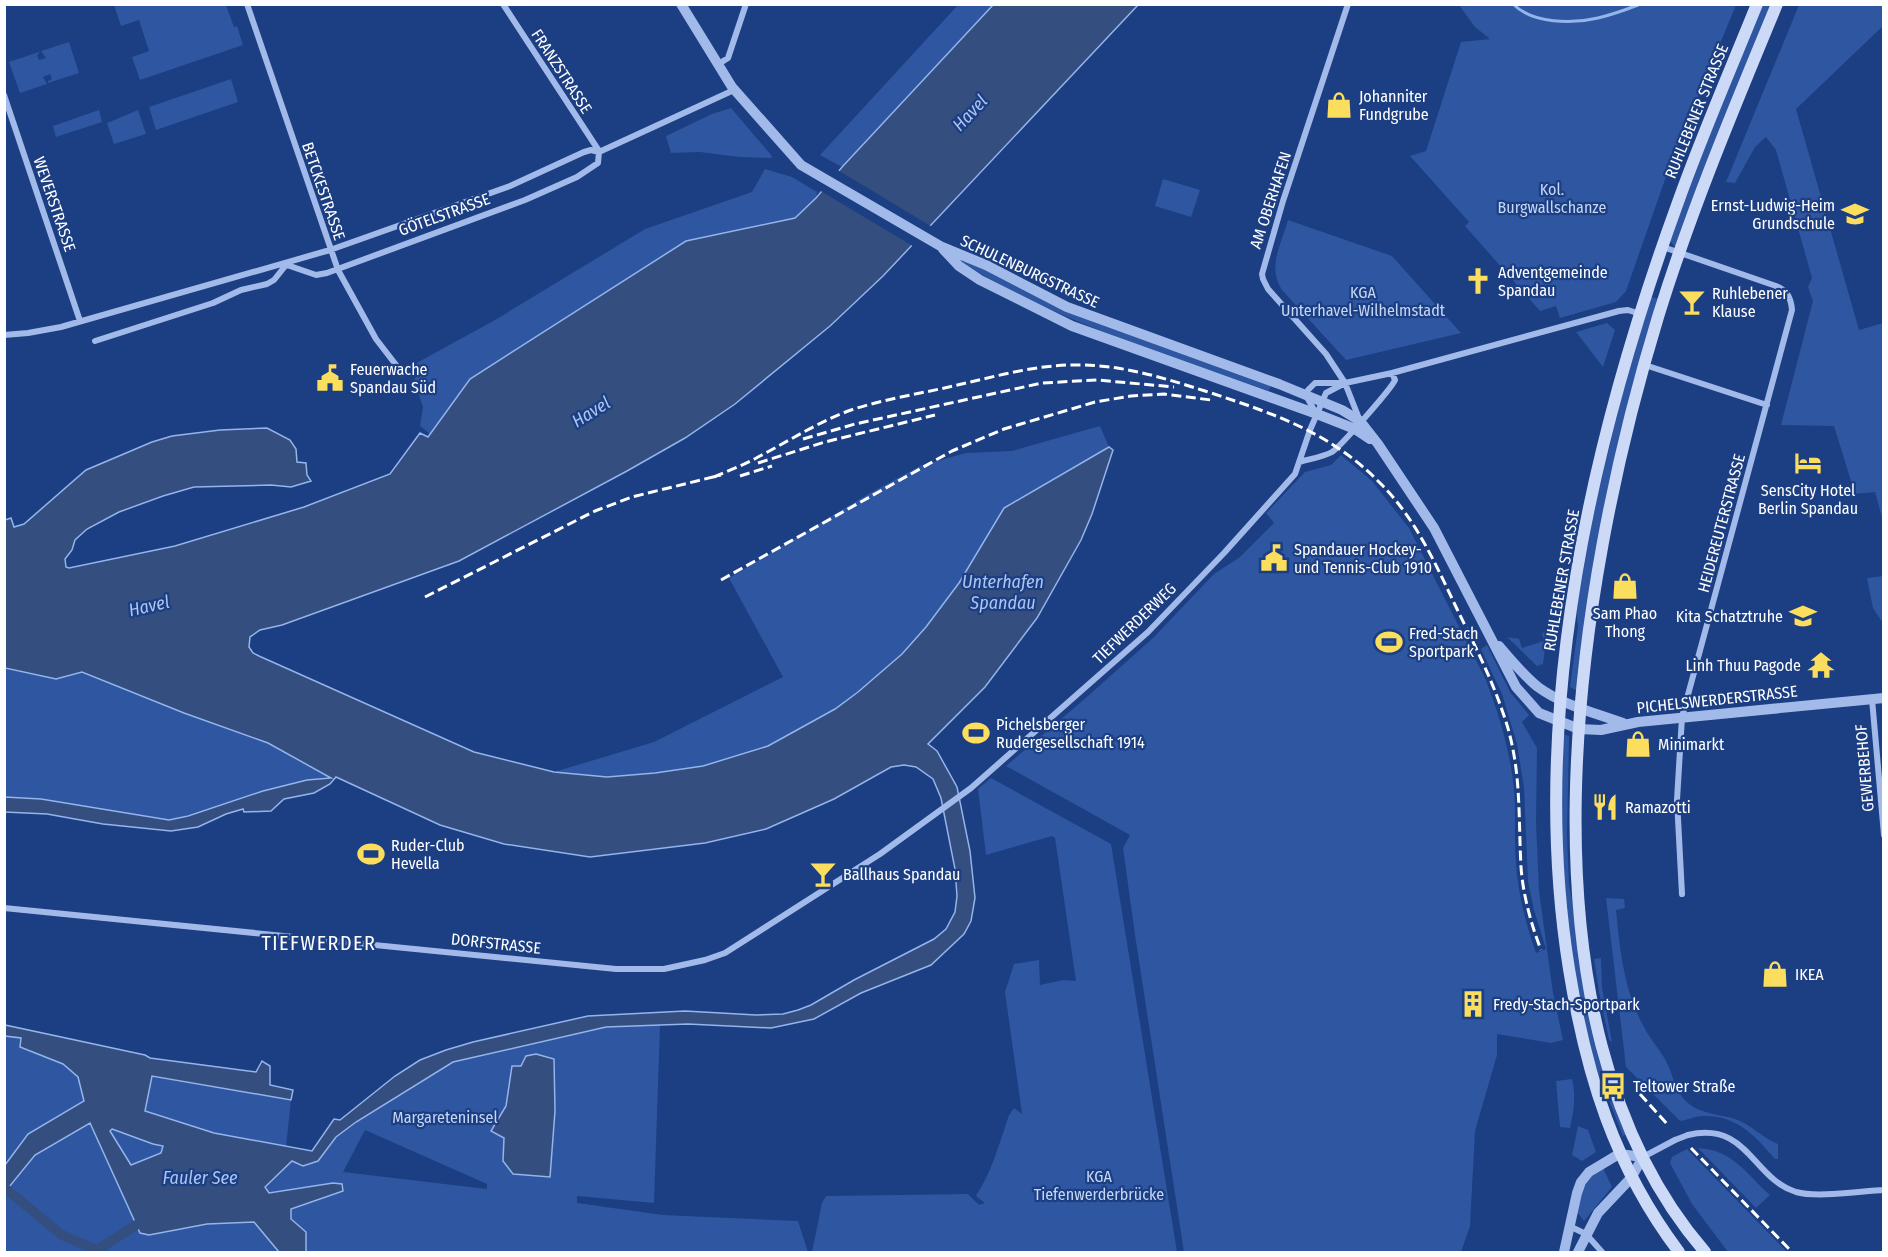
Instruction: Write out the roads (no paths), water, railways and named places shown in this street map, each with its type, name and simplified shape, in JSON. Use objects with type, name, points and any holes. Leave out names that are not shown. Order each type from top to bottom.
[{"type":"main road","name":"RUHLEBENER STRASSE","points":[[1679,1252],[1631,1178],[1590,1072],[1564,942],[1556,847],[1557,722],[1569,618],[1589,511],[1617,395],[1662,247],[1692,164],[1757,4]]},
{"type":"main road","name":"RUHLEBENER STRASSE","points":[[1705,1252],[1656,1184],[1613,1086],[1598,1034],[1588,986],[1576,848],[1579,729],[1602,552],[1625,443],[1645,365],[1679,253],[1721,139],[1777,4]]},
{"type":"street","name":"BETCKESTRASSE","points":[[247,4],[338,270],[376,339],[403,374]]},
{"type":"street","name":"FRANZSTRASSE","points":[[503,4],[599,152]]},
{"type":"street","points":[[681,4],[734,90],[793,158],[809,170],[942,247]]},
{"type":"street","points":[[717,65],[728,58],[746,4]]},
{"type":"street","name":"AM OBERHAFEN","points":[[1345,383],[1326,354],[1268,289],[1263,274],[1283,201],[1348,4]]},
{"type":"street","name":"GÖTELSTRASSE","points":[[4,335],[28,333],[80,321],[330,250],[510,186],[584,152],[591,150],[599,152],[734,90]]},
{"type":"street","name":"WEVERSTRASSE","points":[[4,95],[80,321]]},
{"type":"street","name":"GÖTELSTRASSE","points":[[286,264],[316,275],[338,270],[525,200],[577,177],[598,163],[599,152]]},
{"type":"street","name":"SCHULENBURGSTRASSE","points":[[942,247],[986,265],[1032,290],[1087,315],[1323,401],[1342,410],[1378,444],[1434,528],[1503,664],[1523,697],[1539,713],[1557,722]]},
{"type":"street","name":"SCHULENBURGSTRASSE","points":[[942,247],[959,266],[980,280],[1072,326],[1317,414],[1358,425]]},
{"type":"street","name":"HEIDEREUTERSTRASSE","points":[[1662,247],[1785,290],[1792,309],[1682,717],[1677,808],[1682,894]]},
{"type":"street","points":[[95,341],[213,303],[241,290],[267,284],[274,280],[286,264]]},
{"type":"street","name":"TIEFWERDERWEG","points":[[1306,395],[1315,383],[1345,383],[1392,373],[1619,311],[1629,310],[1640,314]]},
{"type":"street","points":[[1645,365],[1767,405]]},
{"type":"street","points":[[1299,462],[1332,452],[1392,387],[1395,382],[1392,373]]},
{"type":"street","points":[[1345,383],[1358,425]]},
{"type":"street","name":"TIEFWERDERWEG","points":[[942,810],[971,788],[1148,632],[1224,553],[1295,474],[1326,393],[1345,383]]},
{"type":"street","points":[[1306,395],[1317,414]]},
{"type":"street","name":"SCHULENBURGSTRASSE","points":[[1491,637],[1537,686],[1581,709]]},
{"type":"street","name":"PICHELSWERDERSTRASSE","points":[[1557,722],[1579,729],[1601,730],[1625,723],[1878,699]]},
{"type":"street","name":"GEWERBEHOF","points":[[1878,699],[1884,835]]},
{"type":"street","name":"PICHELSWERDERSTRASSE","points":[[1581,709],[1625,723]]},
{"type":"street","name":"DORFSTRASSE","points":[[4,908],[601,968],[664,969],[725,953],[811,900],[942,810]]},
{"type":"street","points":[[1578,1252],[1598,1213],[1631,1178],[1643,1157],[1688,1135],[1710,1133],[1731,1139],[1745,1149],[1778,1182],[1796,1192],[1810,1194],[1884,1190]]},
{"type":"street","points":[[1564,1252],[1581,1182],[1590,1171],[1620,1154],[1643,1157]]},
{"type":"street","points":[[1569,1226],[1586,1234],[1602,1252]]},
{"type":"water","points":[[993,5],[1138,5],[883,276],[830,326],[735,404],[685,438],[627,471],[459,561],[282,625],[260,630],[250,637],[249,647],[259,656],[474,752],[554,772],[607,777],[703,766],[768,746],[835,709],[858,692],[902,654],[926,627],[959,583],[1004,508],[1109,447],[1113,450],[1092,514],[1081,540],[1037,618],[985,687],[928,744],[937,751],[957,787],[970,851],[975,898],[971,921],[964,934],[931,965],[861,993],[814,1019],[771,1028],[688,1024],[606,1027],[453,1062],[356,1122],[336,1137],[318,1161],[303,1166],[292,1161],[265,1187],[269,1193],[333,1183],[342,1184],[343,1191],[291,1209],[291,1219],[306,1232],[306,1252],[279,1252],[254,1222],[207,1224],[149,1235],[140,1233],[90,1123],[35,1155],[5,1192],[5,1165],[28,1134],[84,1101],[78,1077],[63,1064],[20,1047],[21,1038],[5,1036],[5,1025],[145,1055],[150,1058],[256,1072],[262,1061],[270,1066],[270,1085],[293,1090],[291,1100],[152,1076],[145,1111],[214,1133],[312,1151],[334,1119],[340,1120],[395,1076],[420,1060],[446,1050],[588,1016],[685,1011],[756,1015],[783,1014],[811,1005],[934,939],[946,929],[955,912],[957,896],[955,869],[941,798],[933,779],[916,767],[904,765],[891,767],[834,799],[766,829],[705,843],[590,857],[504,844],[440,825],[336,777],[330,784],[314,793],[284,799],[271,811],[244,812],[243,809],[198,827],[171,831],[103,824],[47,814],[5,812],[5,797],[41,799],[169,820],[263,791],[307,780],[331,778],[268,743],[184,713],[82,672],[56,679],[5,668],[5,520],[11,518],[14,527],[24,524],[86,470],[152,442],[172,436],[220,430],[267,428],[290,440],[296,449],[297,462],[306,463],[307,475],[311,481],[291,487],[271,485],[194,487],[163,496],[119,512],[87,529],[75,540],[72,550],[65,559],[66,567],[175,546],[304,507],[390,474],[420,433],[428,437],[470,379],[686,241],[795,218],[816,198]],"holes":[[[112,1129],[163,1146],[161,1153],[131,1165],[110,1131]]]},
{"type":"water","points":[[536,1054],[554,1059],[555,1111],[550,1177],[513,1174],[503,1161],[504,1138],[491,1131],[506,1106],[512,1066],[521,1066],[526,1056]]},
{"type":"waterway","points":[[1513,4],[1521,11],[1554,21],[1598,18],[1638,5]]},
{"type":"waterway","points":[[6,1189],[62,1235],[97,1250],[136,1225]]},
{"type":"railway","points":[[714,477],[747,463],[815,426],[851,410],[1016,372],[1063,365],[1111,367],[1159,377],[1277,416],[1321,438],[1362,466],[1405,512],[1433,559],[1487,671],[1502,710],[1513,749],[1518,788],[1522,878],[1528,909],[1541,950]]},
{"type":"railway","points":[[803,439],[855,424],[1042,383],[1097,380],[1174,387]]},
{"type":"railway","points":[[721,580],[952,451],[1004,429],[1095,402],[1131,396],[1164,394],[1211,400]]},
{"type":"railway","points":[[758,463],[825,442],[935,415]]},
{"type":"railway","points":[[740,476],[772,466]]},
{"type":"railway","points":[[425,597],[595,511],[632,497],[721,475]]},
{"type":"railway","points":[[1640,1094],[1669,1126]]},
{"type":"railway","points":[[1691,1148],[1792,1252]]},
{"type":"place","name":"Johanniter Fundgrube","points":[[1339,105]]},
{"type":"place","name":"Ernst-Ludwig-Heim Grundschule","points":[[1855,214]]},
{"type":"place","name":"Adventgemeinde Spandau","points":[[1478,281]]},
{"type":"place","name":"Ruhlebener Klause","points":[[1692,302]]},
{"type":"place","name":"Feuerwache Spandau Süd","points":[[330,378]]},
{"type":"place","name":"SensCity Hotel Berlin Spandau","points":[[1808,463]]},
{"type":"place","name":"Spandauer Hockey- und Tennis-Club 1910","points":[[1274,558]]},
{"type":"place","name":"Sam Phao Thong","points":[[1625,586]]},
{"type":"place","name":"Kita Schatztruhe","points":[[1803,616]]},
{"type":"place","name":"Fred-Stach Sportpark","points":[[1389,642]]},
{"type":"place","name":"Linh Thuu Pagode","points":[[1821,665]]},
{"type":"place","name":"Pichelsberger Rudergesellschaft 1914","points":[[976,733]]},
{"type":"place","name":"Minimarkt","points":[[1638,744]]},
{"type":"place","name":"Ramazotti","points":[[1605,807]]},
{"type":"place","name":"Ruder-Club Hevella","points":[[371,854]]},
{"type":"place","name":"Ballhaus Spandau","points":[[823,874]]},
{"type":"place","name":"IKEA","points":[[1775,974]]},
{"type":"place","name":"Fredy-Stach-Sportpark","points":[[1473,1004]]},
{"type":"place","name":"Teltower Straße","points":[[1613,1086]]},
{"type":"district","name":"TIEFWERDER","points":[[319,943]]},
{"type":"water label","name":"Havel","points":[[970,113]]},
{"type":"water label","name":"Havel","points":[[591,412]]},
{"type":"water label","name":"Unterhafen Spandau","points":[[1003,592]]},
{"type":"water label","name":"Havel","points":[[149,606]]},
{"type":"water label","name":"Fauler See","points":[[200,1178]]},
{"type":"park label","name":"Kol. Burgwallschanze","points":[[1552,198]]},
{"type":"park label","name":"KGA Unterhavel-Wilhelmstadt","points":[[1363,301]]},
{"type":"park label","name":"Margareteninsel","points":[[445,1117]]},
{"type":"park label","name":"KGA Tiefenwerderbrücke","points":[[1099,1185]]}]
